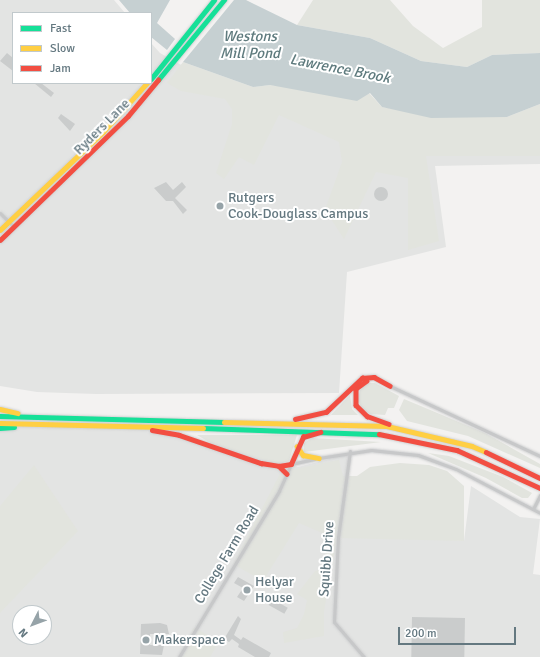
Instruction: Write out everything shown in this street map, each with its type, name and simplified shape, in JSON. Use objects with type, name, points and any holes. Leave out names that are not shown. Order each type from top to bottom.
[{"type":"main road","points":[[152,78],[214,0]]},
{"type":"main road","name":"Ryders Lane","points":[[0,240],[110,135],[171,67],[224,0]]},
{"type":"main road","name":"Ryders Lane","points":[[0,230],[103,132],[147,84]]},
{"type":"main road","points":[[271,421],[326,412],[356,382],[365,378],[377,378],[390,386]]},
{"type":"main road","points":[[390,386],[374,380],[364,381],[356,389],[355,401],[367,416],[402,428],[472,446],[538,477]]},
{"type":"main road","points":[[0,409],[33,416]]},
{"type":"main road","points":[[0,416],[358,423],[402,428]]},
{"type":"main road","points":[[0,423],[329,430],[380,434],[429,443],[484,460],[540,488]]},
{"type":"main road","points":[[0,428],[33,424]]},
{"type":"main road","points":[[127,426],[178,434],[261,463],[279,466],[291,464],[297,446],[305,436],[329,430]]},
{"type":"main road","points":[[297,446],[303,455],[319,458]]},
{"type":"main road","points":[[279,466],[287,474]]},
{"type":"street","points":[[0,213],[14,227]]},
{"type":"street","points":[[390,386],[540,456]]},
{"type":"street","points":[[291,464],[350,451],[388,450],[432,459],[540,513]]},
{"type":"street","name":"Squibb Drive","points":[[350,451],[338,537],[334,622],[364,657]]},
{"type":"street","name":"College Farm Road","points":[[180,657],[287,474],[291,464]]},
{"type":"street","points":[[533,509],[540,495]]},
{"type":"shaded area","name":"Rutgers Cook-Douglass Campus","points":[[0,0],[114,0],[124,12],[12,12],[12,84],[152,84],[152,44],[160,53],[185,67],[250,92],[379,111],[406,118],[507,124],[540,111],[540,164],[435,166],[446,247],[347,272],[339,393],[96,394],[37,392],[0,386]]},
{"type":"shaded area","points":[[313,0],[390,0],[413,26],[443,48],[482,27],[482,0],[540,0],[540,53],[492,55],[467,67],[421,61],[370,38],[297,25]]},
{"type":"shaded area","points":[[183,62],[253,87],[270,85],[369,93],[382,107],[402,110],[507,117],[540,104],[540,156],[426,156],[439,241],[408,250],[408,178],[376,172],[344,239],[325,210],[342,162],[339,142],[279,115],[254,165],[239,157],[224,179],[216,173],[232,124],[232,109],[225,99],[181,91],[167,83]]},
{"type":"shaded area","points":[[366,383],[375,383],[399,396],[394,408],[388,408],[385,415],[370,414],[362,409],[358,400],[360,390]]},
{"type":"shaded area","points":[[350,395],[352,409],[358,415],[331,415]]},
{"type":"shaded area","points":[[404,399],[485,433],[540,464],[540,468],[468,436],[407,421],[399,410]]},
{"type":"shaded area","points":[[0,423],[127,426],[164,432],[298,467],[349,454],[339,530],[464,541],[471,486],[520,517],[540,519],[533,574],[540,575],[540,657],[0,657]]},
{"type":"shaded area","points":[[197,435],[297,435],[289,461],[279,464],[214,445]]},
{"type":"shaded area","points":[[312,438],[381,442],[304,452],[304,443]]},
{"type":"shaded area","points":[[428,453],[449,456],[503,477],[532,493],[528,498],[522,498],[486,478]]},
{"type":"shaded area","points":[[339,460],[343,476],[357,476],[370,467],[400,463],[429,465],[447,471],[464,486],[464,541],[337,538],[324,611],[324,636],[284,643],[283,632],[297,628],[304,614],[307,600],[297,594],[315,571],[325,568],[327,535],[299,523],[263,581],[233,564],[281,472]]},
{"type":"shaded area","points":[[34,465],[78,531],[0,613],[0,506]]},
{"type":"shaded area","points":[[194,627],[219,642],[210,657],[178,657]]},
{"type":"water","points":[[119,0],[170,0],[157,23],[175,39],[167,50],[152,38],[152,12],[129,12]]},
{"type":"water","name":"Westons Mill Pond","points":[[234,0],[246,0],[297,25],[370,38],[421,61],[467,67],[492,55],[540,53],[540,104],[507,117],[431,118],[382,107],[370,93],[357,101],[270,85],[253,87],[183,62]]},
{"type":"building","points":[[7,53],[12,57],[12,70],[0,61]]},
{"type":"building","points":[[35,84],[42,84],[54,93],[51,97]]},
{"type":"building","points":[[61,114],[75,124],[70,131],[58,118]]},
{"type":"building","points":[[166,182],[173,190],[182,182],[186,187],[175,198],[187,210],[183,214],[173,201],[166,201],[154,188]]},
{"type":"building","points":[[378,187],[384,187],[388,191],[388,197],[384,201],[378,201],[374,197],[374,191]]},
{"type":"building","name":"Helyar House","points":[[238,577],[254,586],[244,601],[237,597],[243,588],[234,583]]},
{"type":"building","points":[[272,599],[288,608],[284,614],[269,605]]},
{"type":"building","points":[[238,616],[241,619],[234,635],[241,640],[243,637],[271,653],[269,657],[255,657],[238,647],[239,644],[232,639],[229,642],[224,639]]},
{"type":"building","points":[[412,617],[465,618],[464,657],[411,657]]},
{"type":"building","name":"Makerspace","points":[[160,623],[167,625],[169,634],[150,634],[150,645],[164,645],[162,655],[140,654],[141,624]]},
{"type":"traffic: fast","points":[[152,78],[214,0]]},
{"type":"traffic: fast","points":[[158,80],[224,0]]},
{"type":"traffic: fast","points":[[0,416],[224,422]]},
{"type":"traffic: fast","points":[[0,428],[14,427]]},
{"type":"traffic: fast","points":[[203,428],[379,434]]},
{"type":"traffic: slow","points":[[0,230],[103,132],[146,84]]},
{"type":"traffic: slow","points":[[0,409],[18,413]]},
{"type":"traffic: slow","points":[[224,422],[387,426],[472,446],[486,452]]},
{"type":"traffic: slow","points":[[0,423],[203,428]]},
{"type":"traffic: slow","points":[[297,446],[303,455],[319,458]]},
{"type":"traffic: jam","points":[[0,240],[128,116],[158,80]]},
{"type":"traffic: jam","points":[[295,419],[326,412],[362,378],[374,377],[390,386]]},
{"type":"traffic: jam","points":[[367,381],[356,389],[356,405],[367,416],[389,424]]},
{"type":"traffic: jam","points":[[152,430],[179,435],[261,463],[279,466],[291,464],[303,437],[320,432]]},
{"type":"traffic: jam","points":[[379,434],[457,450],[540,488]]},
{"type":"traffic: jam","points":[[486,452],[540,478]]},
{"type":"traffic: jam","points":[[279,466],[287,474]]},
{"type":"place","name":"Rutgers Cook-Douglass Campus","points":[[220,206]]},
{"type":"place","name":"Helyar House","points":[[247,590]]},
{"type":"place","name":"Makerspace","points":[[146,640]]},
{"type":"water label","name":"Lawrence Brook","points":[[340,69]]}]
